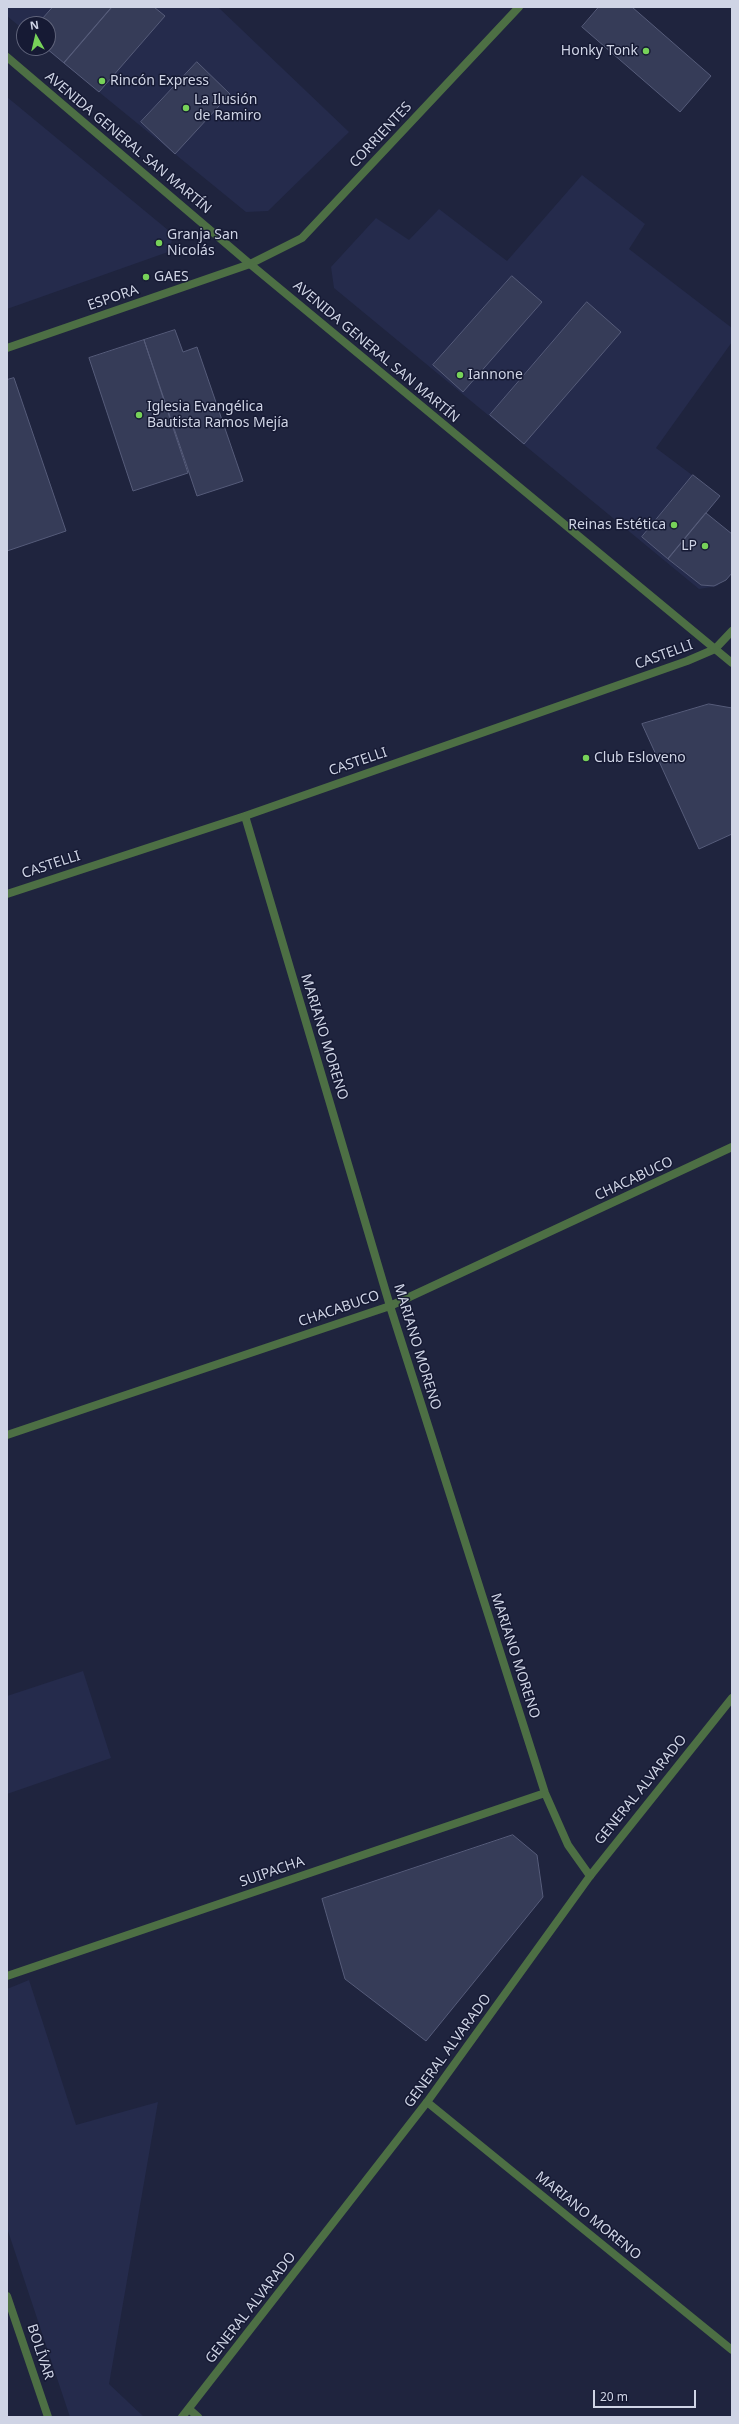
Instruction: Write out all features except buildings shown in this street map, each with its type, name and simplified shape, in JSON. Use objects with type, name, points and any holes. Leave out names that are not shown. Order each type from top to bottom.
[{"type":"street","name":"CORRIENTES","points":[[250,264],[302,238],[520,7]]},
{"type":"street","name":"AVENIDA GENERAL SAN MARTÍN","points":[[7,57],[250,264],[732,663]]},
{"type":"street","name":"ESPORA","points":[[7,348],[250,264]]},
{"type":"street","points":[[715,649],[732,631]]},
{"type":"street","name":"CASTELLI","points":[[7,894],[245,816],[687,662],[715,649]]},
{"type":"street","name":"MARIANO MORENO","points":[[245,816],[390,1306],[545,1793],[568,1845],[590,1876]]},
{"type":"street","name":"CHACABUCO","points":[[7,1435],[390,1306],[732,1148]]},
{"type":"street","name":"GENERAL ALVARADO","points":[[182,2417],[427,2102],[590,1876],[732,1698]]},
{"type":"street","name":"SUIPACHA","points":[[7,1976],[545,1793]]},
{"type":"street","name":"MARIANO MORENO","points":[[427,2102],[732,2350]]},
{"type":"street","name":"BOLÍVAR","points":[[7,2296],[48,2417]]},
{"type":"street","points":[[189,2409],[198,2417]]},
{"type":"shaded area","points":[[7,7],[218,7],[349,132],[268,211],[246,212],[55,56],[56,16],[16,16],[16,23],[7,16]]},
{"type":"shaded area","points":[[7,97],[174,235],[168,252],[7,309]]},
{"type":"shaded area","points":[[582,175],[645,224],[629,249],[732,328],[732,342],[656,448],[720,496],[706,513],[732,571],[717,586],[699,589],[334,288],[331,267],[376,218],[409,240],[439,209],[507,261]]},
{"type":"shaded area","points":[[83,1671],[111,1758],[7,1794],[7,1696]]},
{"type":"shaded area","points":[[29,1980],[76,2125],[158,2102],[109,2384],[144,2417],[70,2417],[7,2228],[7,1989]]},
{"type":"place","name":"Honky Tonk","points":[[646,51]]},
{"type":"place","name":"Rincón Express","points":[[102,81]]},
{"type":"place","name":"La Ilusión de Ramiro","points":[[186,108]]},
{"type":"place","name":"Granja San Nicolás","points":[[159,243]]},
{"type":"place","name":"GAES","points":[[146,277]]},
{"type":"place","name":"Iannone","points":[[460,375]]},
{"type":"place","name":"Iglesia Evangélica Bautista Ramos Mejía","points":[[139,415]]},
{"type":"place","name":"Reinas Estética","points":[[674,525]]},
{"type":"place","name":"LP","points":[[705,546]]},
{"type":"place","name":"Club Esloveno","points":[[586,758]]}]
